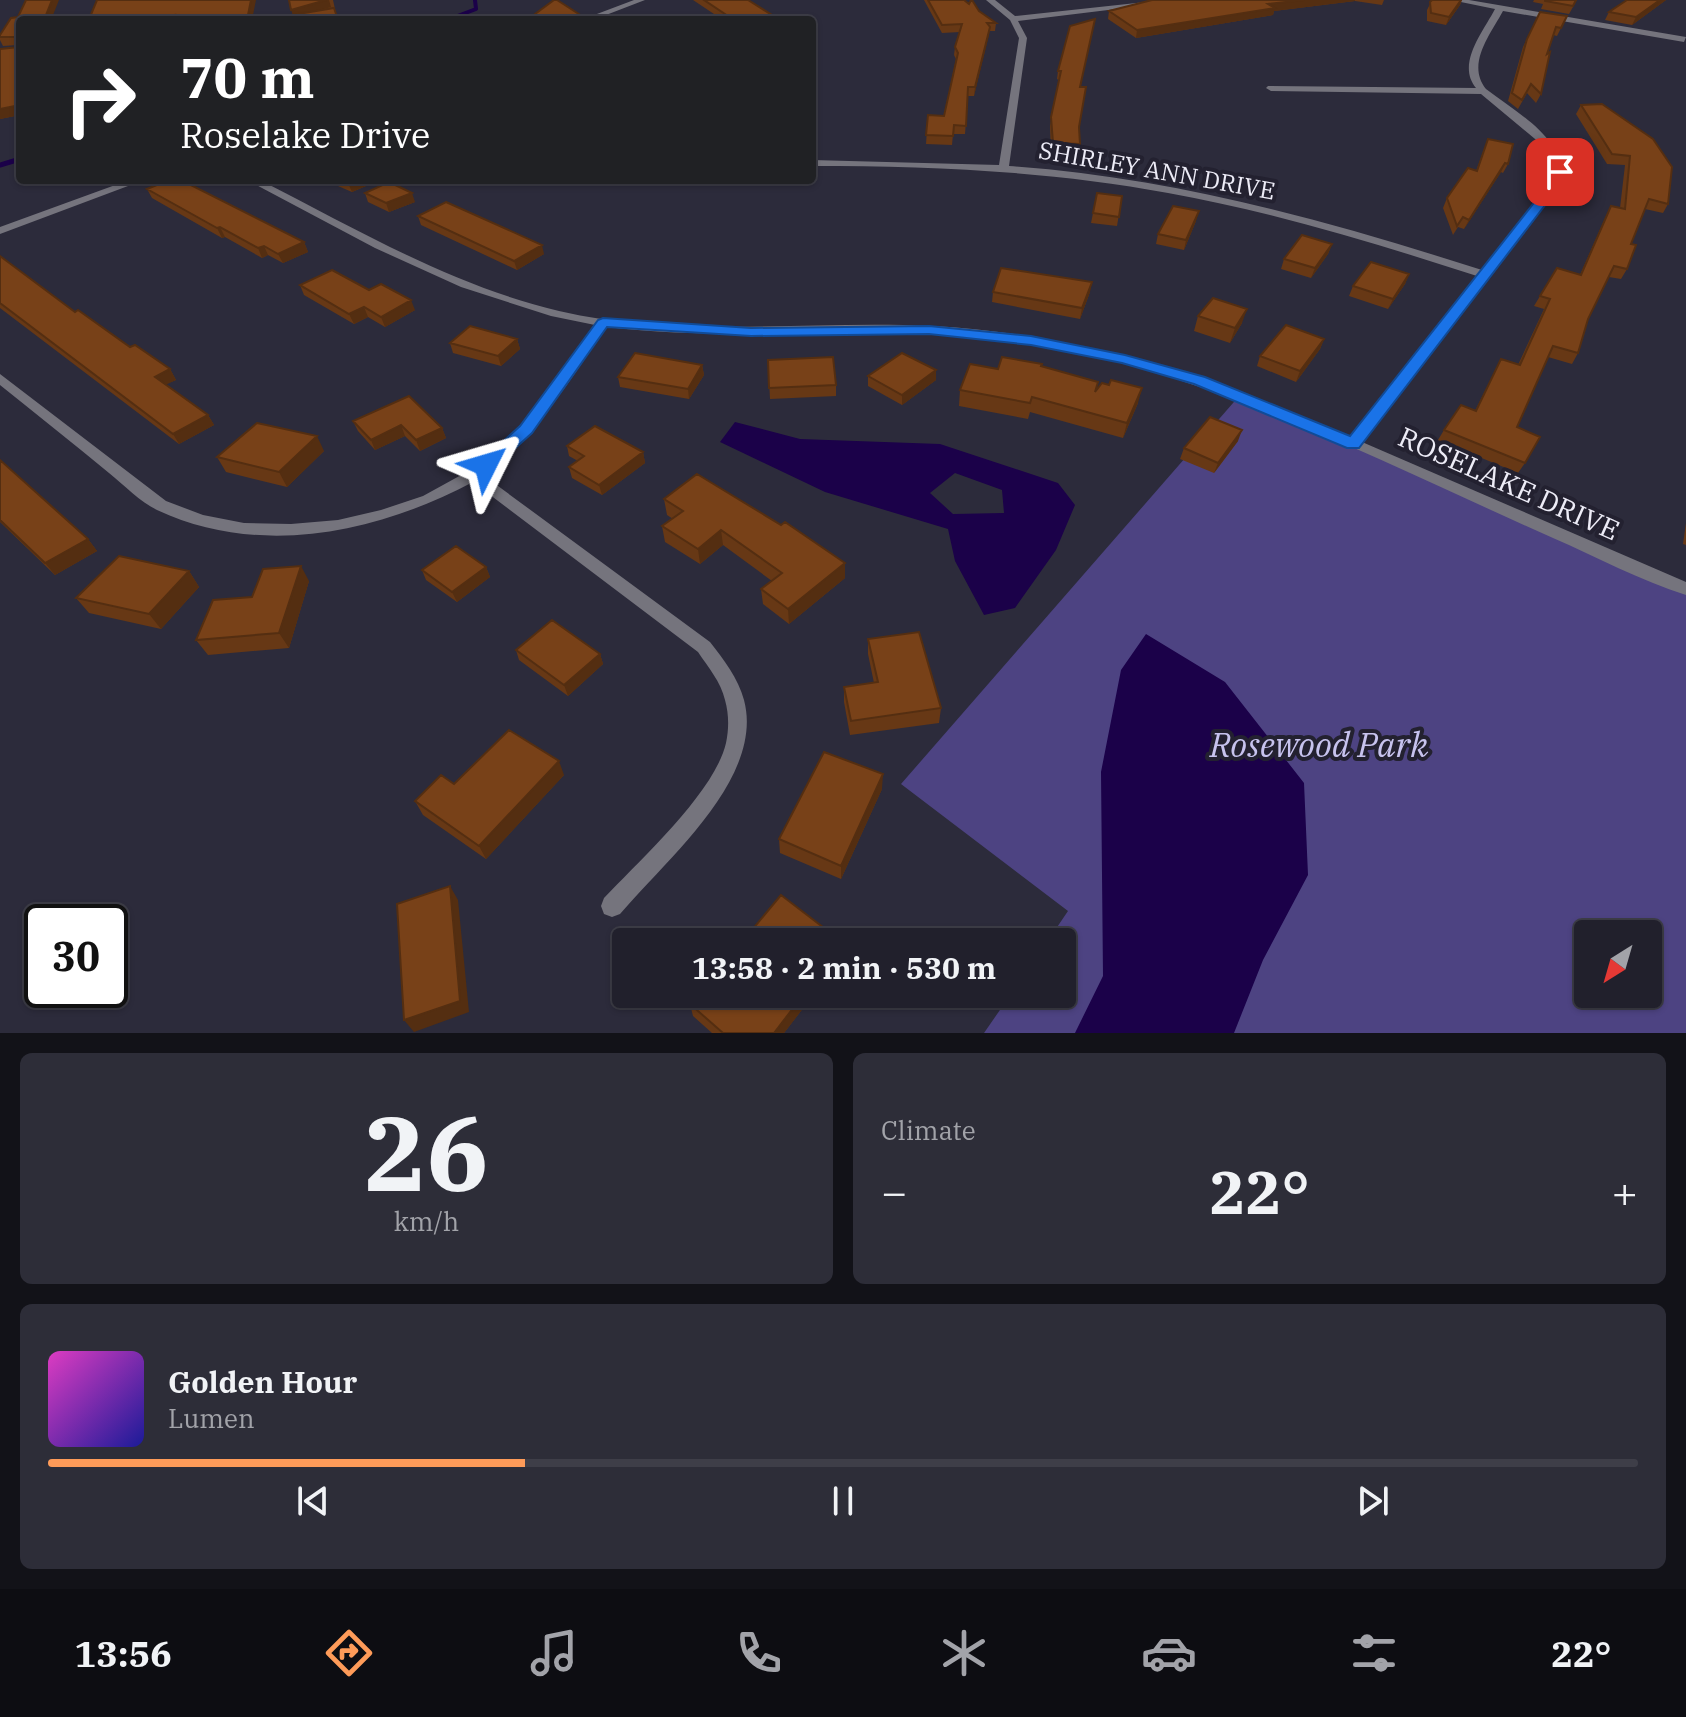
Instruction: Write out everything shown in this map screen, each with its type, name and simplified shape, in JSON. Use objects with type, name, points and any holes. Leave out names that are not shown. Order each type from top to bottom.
[{"type":"street","points":[[616,0],[629,4]]},
{"type":"street","points":[[596,16],[641,0]]},
{"type":"street","points":[[990,0],[1013,19],[1023,38],[1004,167]]},
{"type":"street","points":[[1013,19],[1186,0]]},
{"type":"street","points":[[1455,0],[1685,39]]},
{"type":"street","points":[[1353,444],[1558,181],[1559,162],[1546,142],[1483,91],[1474,80],[1472,62],[1500,8]]},
{"type":"street","points":[[1271,88],[1483,91]]},
{"type":"street","name":"SHIRLEY ANN DRIVE","points":[[816,163],[887,162],[1004,167],[1101,179],[1230,202],[1323,225],[1485,275]]},
{"type":"street","points":[[0,231],[128,184]]},
{"type":"street","name":"ROSELAKE DRIVE","points":[[260,184],[443,276],[524,305],[603,323],[751,332],[929,330],[1031,340],[1113,357],[1200,381],[1686,589]]},
{"type":"street","points":[[0,378],[160,505],[222,527],[261,532],[296,531],[357,521],[405,507],[472,474],[526,430],[603,323]]},
{"type":"street","points":[[472,474],[704,647],[720,666],[732,688],[738,713],[737,742],[728,768],[713,794],[612,906]]},
{"type":"green space","name":"Rosewood Park","points":[[1240,395],[1686,589],[1686,1033],[984,1033],[1001,1008],[1076,1008],[1076,928],[1056,928],[1068,911],[901,784]]},
{"type":"shaded area","points":[[735,422],[800,439],[940,444],[1058,483],[1075,505],[1056,550],[1015,608],[984,615],[955,561],[948,529],[825,492],[720,442]],"holes":[[[955,473],[1002,490],[1004,513],[953,514],[930,493]]]},
{"type":"shaded area","points":[[1146,634],[1225,682],[1304,783],[1308,875],[1263,960],[1234,1033],[1075,1033],[1103,976],[1101,772],[1121,670]]},
{"type":"building","points":[[26,0],[52,0],[46,16],[18,16]]},
{"type":"building","points":[[97,0],[251,0],[248,16],[90,16]]},
{"type":"building","points":[[289,0],[326,0],[291,10]]},
{"type":"building","points":[[557,0],[582,16],[532,16]]},
{"type":"building","points":[[704,0],[748,0],[774,16],[728,16]]},
{"type":"building","points":[[928,0],[964,0],[969,4],[972,0],[979,11],[996,23],[987,23],[990,27],[975,87],[968,87],[966,126],[954,125],[953,136],[926,135],[928,115],[944,116],[958,53],[955,47],[962,24],[942,25]]},
{"type":"building","points":[[1152,0],[1304,0],[1268,4],[1275,8],[1137,30],[1109,11]]},
{"type":"building","points":[[1432,0],[1461,0],[1449,17],[1431,13]]},
{"type":"building","points":[[1545,0],[1576,0],[1573,6]]},
{"type":"building","points":[[1627,0],[1660,0],[1636,17],[1609,12]]},
{"type":"building","points":[[334,8],[337,16],[292,16]]},
{"type":"building","points":[[1540,12],[1567,16],[1561,28],[1556,27],[1547,54],[1550,52],[1541,94],[1531,84],[1522,100],[1512,93],[1527,39]]},
{"type":"building","points":[[16,17],[16,37],[0,37],[0,35],[11,18]]},
{"type":"building","points":[[1095,19],[1080,87],[1086,87],[1079,127],[1080,144],[1053,143],[1051,117],[1061,71],[1058,71],[1070,26]]},
{"type":"building","points":[[16,47],[16,106],[0,109],[0,49]]},
{"type":"building","points":[[1602,104],[1653,139],[1672,167],[1668,204],[1649,199],[1631,244],[1636,245],[1627,269],[1614,266],[1588,319],[1578,353],[1553,346],[1517,427],[1540,437],[1525,463],[1444,430],[1461,405],[1476,411],[1501,359],[1520,365],[1550,299],[1540,296],[1557,268],[1581,275],[1611,206],[1625,209],[1630,156],[1612,154],[1581,105]]},
{"type":"building","points":[[1488,139],[1513,144],[1508,164],[1505,163],[1469,220],[1463,217],[1457,226],[1447,198],[1468,168],[1477,171]]},
{"type":"building","points":[[159,184],[189,184],[304,242],[278,254],[264,246],[258,248],[147,189]]},
{"type":"building","points":[[385,184],[393,184],[412,193],[386,203],[365,193]]},
{"type":"building","points":[[1097,193],[1122,196],[1119,217],[1093,213]]},
{"type":"building","points":[[446,202],[542,245],[514,261],[418,216]]},
{"type":"building","points":[[1173,206],[1199,211],[1186,240],[1158,234]]},
{"type":"building","points":[[1302,235],[1332,244],[1315,268],[1284,259]]},
{"type":"building","points":[[0,256],[75,312],[78,310],[130,347],[135,345],[170,369],[155,377],[208,415],[173,434],[0,303]]},
{"type":"building","points":[[1371,262],[1409,274],[1393,299],[1353,286]]},
{"type":"building","points":[[1001,268],[1092,282],[1082,308],[993,292]]},
{"type":"building","points":[[332,270],[369,290],[381,284],[411,300],[381,317],[364,307],[349,314],[300,285]]},
{"type":"building","points":[[1213,298],[1247,309],[1235,328],[1198,316]]},
{"type":"building","points":[[1286,325],[1324,339],[1300,371],[1260,356]]},
{"type":"building","points":[[470,326],[517,339],[498,356],[450,343]]},
{"type":"building","points":[[635,353],[702,365],[688,389],[618,377]]},
{"type":"building","points":[[902,353],[936,370],[902,395],[868,376]]},
{"type":"building","points":[[833,357],[836,385],[769,388],[768,360]]},
{"type":"building","points":[[1002,357],[1042,364],[1098,382],[1095,392],[1102,383],[1109,385],[1111,380],[1142,388],[1127,423],[1032,397],[1030,403],[960,390],[970,364],[998,369]]},
{"type":"building","points":[[409,396],[442,428],[416,440],[401,425],[371,440],[353,421]]},
{"type":"building","points":[[1210,417],[1242,430],[1218,463],[1184,448]]},
{"type":"building","points":[[257,423],[317,436],[279,472],[217,457]]},
{"type":"building","points":[[595,426],[643,452],[599,485],[569,467],[584,456],[567,446]]},
{"type":"building","points":[[0,460],[88,539],[45,563],[0,520]]},
{"type":"building","points":[[697,474],[781,525],[785,522],[845,563],[788,609],[761,589],[782,573],[721,530],[698,549],[662,526],[683,511],[664,499]]},
{"type":"building","points":[[456,546],[486,567],[452,592],[422,570]]},
{"type":"building","points":[[119,556],[189,571],[149,614],[76,598]]},
{"type":"building","points":[[301,566],[279,633],[196,640],[213,600],[252,597],[263,569]]},
{"type":"building","points":[[552,620],[600,654],[564,685],[516,650]]},
{"type":"building","points":[[919,632],[941,708],[851,721],[844,687],[878,682],[868,639]]},
{"type":"building","points":[[509,730],[559,761],[479,846],[415,801],[441,775],[454,784]]},
{"type":"building","points":[[824,752],[883,774],[841,866],[779,839]]},
{"type":"building","points":[[450,886],[460,1001],[404,1020],[397,904]]},
{"type":"building","points":[[781,895],[824,928],[754,928]]},
{"type":"building","points":[[695,1008],[793,1008],[774,1033],[723,1033]]},
{"type":"waterway","points":[[458,16],[476,9],[475,0]]},
{"type":"waterway","points":[[0,165],[16,160]]},
{"type":"route","points":[[486,465],[526,430],[603,323],[691,331],[929,330],[1031,340],[1125,359],[1200,381],[1260,403],[1353,444],[1558,181],[1560,172]]}]
